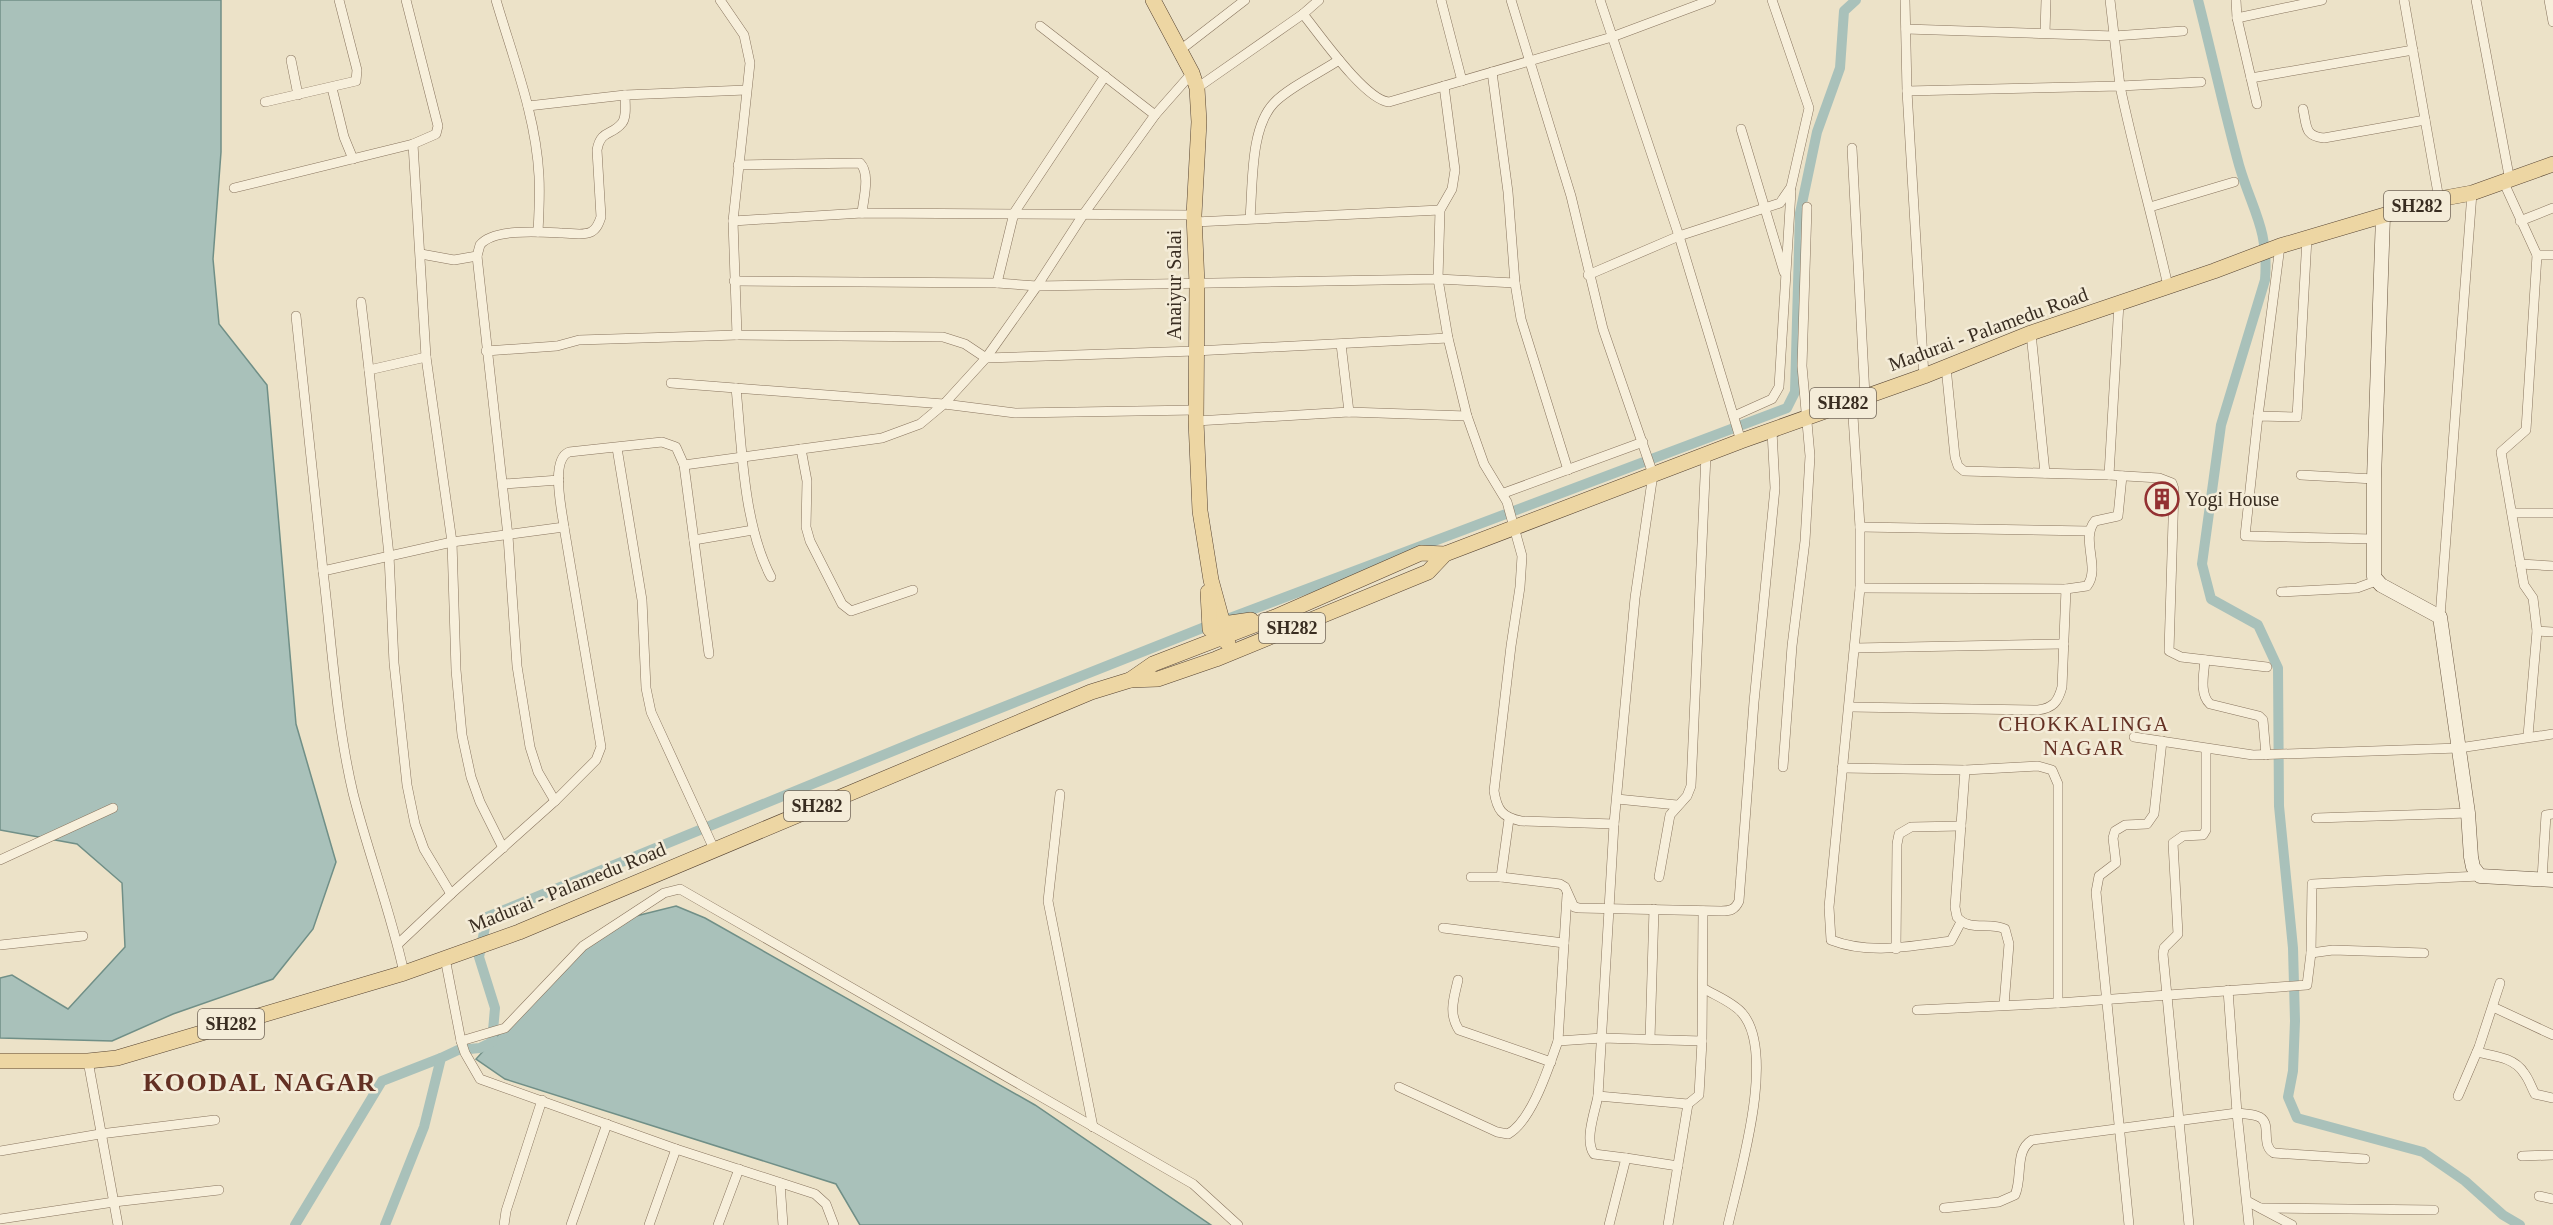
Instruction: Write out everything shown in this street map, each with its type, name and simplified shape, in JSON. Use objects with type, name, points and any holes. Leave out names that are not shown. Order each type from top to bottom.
[{"type":"main road","name":"Anaiyur Salai","points":[[1153,0],[1192,73],[1197,88],[1199,122],[1195,218],[1196,416],[1200,511],[1216,625],[1216,659]]},
{"type":"main road","name":"Madurai - Palamedu Road","points":[[0,1061],[88,1061],[117,1058],[404,973],[506,937],[1091,692],[1130,680],[1158,679],[1216,659],[1322,616],[1428,572],[1445,554],[1514,522],[1924,376],[2031,333],[2280,246],[2439,199],[2472,193],[2553,164]]},
{"type":"main road","points":[[2383,216],[2373,569],[2376,581],[2440,617],[2468,813],[2473,867],[2480,876],[2547,880]]},
{"type":"main road","name":"Madurai - Palamedu Road","points":[[1130,680],[1153,664],[1178,655],[1216,625],[1275,617],[1421,554],[1445,554]]},
{"type":"main road","points":[[1317,599],[1322,616]]},
{"type":"main road","points":[[1216,625],[1237,650]]},
{"type":"street","points":[[265,102],[356,81],[358,76],[339,0]]},
{"type":"street","points":[[234,188],[413,144],[436,134],[438,126],[406,0]]},
{"type":"street","points":[[496,0],[528,106],[540,177],[538,232]]},
{"type":"street","points":[[720,0],[744,35],[750,63],[733,221],[737,335]]},
{"type":"street","points":[[1179,51],[1245,0]]},
{"type":"street","points":[[1197,88],[1304,14],[1319,0]]},
{"type":"street","points":[[1441,0],[1462,81]]},
{"type":"street","points":[[1511,0],[1571,196],[1588,275],[1603,329],[1653,474],[1635,598],[1614,824],[1598,1096],[1590,1137],[1591,1150],[1599,1156],[1678,1166]]},
{"type":"street","points":[[1600,0],[1679,236],[1741,441]]},
{"type":"street","points":[[1304,14],[1340,60],[1374,97],[1381,101],[1401,100],[1612,37],[1688,4],[1711,0]]},
{"type":"street","points":[[1734,417],[1776,395],[1781,369],[1791,187],[1809,108],[1772,0]]},
{"type":"street","points":[[1905,0],[1906,92],[1924,376]]},
{"type":"street","points":[[2045,33],[2046,0]]},
{"type":"street","points":[[2110,0],[2120,86],[2139,173],[2150,207],[2168,286]]},
{"type":"street","points":[[2236,0],[2237,18],[2257,104]]},
{"type":"street","points":[[2237,18],[2322,0]]},
{"type":"street","points":[[2404,0],[2439,199]]},
{"type":"street","points":[[2476,0],[2507,182],[2520,221],[2537,255],[2526,430],[2501,452],[2524,585],[2533,598],[2537,631],[2528,736]]},
{"type":"street","points":[[2549,0],[2553,21]]},
{"type":"street","points":[[1040,26],[1155,115]]},
{"type":"street","points":[[1906,29],[2114,36],[2183,31]]},
{"type":"street","points":[[2251,78],[2413,50]]},
{"type":"street","points":[[291,60],[298,95]]},
{"type":"street","points":[[1250,218],[1258,134],[1262,118],[1275,102],[1340,60]]},
{"type":"street","points":[[1492,72],[1508,192],[1515,284],[1528,346],[1568,470]]},
{"type":"street","points":[[684,465],[882,438],[920,424],[944,404],[986,358],[1083,215],[1155,115],[1192,73]]},
{"type":"street","points":[[997,283],[1014,213],[1105,76]]},
{"type":"street","points":[[1906,92],[2201,82]]},
{"type":"street","points":[[1444,86],[1455,170],[1452,189],[1440,210],[1438,279],[1448,338],[1467,416],[1484,464],[1505,497],[1522,556],[1522,572],[1510,646],[1494,791],[1500,813],[1509,819],[1614,824]]},
{"type":"street","points":[[332,88],[344,137],[353,159]]},
{"type":"street","points":[[528,106],[625,95],[746,90]]},
{"type":"street","points":[[555,801],[538,772],[530,747],[517,666],[503,484],[486,351],[477,256],[480,245],[493,235],[538,232],[579,234],[591,232],[597,227],[601,217],[597,150],[603,135],[621,124],[624,118],[625,95]]},
{"type":"street","points":[[2304,109],[2308,132],[2313,137],[2324,138],[2425,120]]},
{"type":"street","points":[[1741,129],[1786,280]]},
{"type":"street","points":[[413,144],[426,357],[452,542],[456,670],[462,735],[471,777],[480,802],[503,848]]},
{"type":"street","points":[[1852,148],[1859,398],[1860,588],[1829,907],[1831,940],[1850,947],[1896,949],[1951,941],[1961,922]]},
{"type":"street","points":[[738,165],[860,163],[864,167],[865,175],[862,213]]},
{"type":"street","points":[[2150,207],[2234,182]]},
{"type":"street","points":[[1588,275],[1679,236],[1764,209],[1780,202],[1791,187]]},
{"type":"street","points":[[2440,617],[2472,193]]},
{"type":"street","points":[[1783,767],[1792,646],[1809,487],[1810,456],[1802,366],[1807,207]]},
{"type":"street","points":[[2520,221],[2553,208]]},
{"type":"street","points":[[733,221],[862,213],[1014,213],[1250,218],[1440,210]]},
{"type":"street","points":[[2258,416],[2297,417],[2307,238]]},
{"type":"street","points":[[2280,246],[2245,536],[2373,539]]},
{"type":"street","points":[[421,254],[454,260],[477,256]]},
{"type":"street","points":[[2537,255],[2553,255]]},
{"type":"street","points":[[734,281],[997,283],[1037,286],[1438,279],[1515,284]]},
{"type":"street","points":[[361,302],[389,555],[394,663],[407,785],[415,824],[424,849],[451,894]]},
{"type":"street","points":[[2109,475],[2119,303]]},
{"type":"street","points":[[296,316],[344,746],[353,792],[398,944],[404,973]]},
{"type":"street","points":[[2031,333],[2045,473]]},
{"type":"street","points":[[486,351],[557,346],[579,340],[737,335],[943,338],[965,344],[986,358],[1196,351],[1448,338]]},
{"type":"street","points":[[1341,344],[1349,412]]},
{"type":"street","points":[[369,370],[426,357]]},
{"type":"street","points":[[1946,367],[1958,466],[1964,471],[2109,475],[2159,478],[2172,483],[2174,497],[2169,651],[2181,657],[2267,667]]},
{"type":"street","points":[[670,383],[944,404],[1015,413],[1196,416],[1349,412],[1467,416]]},
{"type":"street","points":[[736,388],[753,530],[760,556],[771,577]]},
{"type":"street","points":[[1471,877],[1560,884],[1567,891],[1574,907],[1731,911],[1739,902],[1754,702],[1775,488],[1772,431]]},
{"type":"street","points":[[398,944],[555,801],[596,760],[601,747],[564,527],[559,480],[559,464],[564,454],[662,442],[670,443],[680,452],[684,465],[709,654]]},
{"type":"street","points":[[1505,497],[1568,470],[1643,443]]},
{"type":"street","points":[[617,448],[643,608],[646,688],[651,712],[714,848]]},
{"type":"street","points":[[801,449],[807,481],[806,527],[814,554],[842,604],[851,611],[913,590]]},
{"type":"street","points":[[1659,877],[1667,824],[1677,806],[1687,796],[1692,778],[1706,455]]},
{"type":"street","points":[[2301,475],[2374,479]]},
{"type":"street","points":[[1860,588],[2067,589],[2082,587],[2089,583],[2091,577],[2089,531],[2095,521],[2118,516],[2122,476]]},
{"type":"street","points":[[503,484],[559,480]]},
{"type":"street","points":[[2512,513],[2553,513]]},
{"type":"street","points":[[323,571],[452,542],[564,527]]},
{"type":"street","points":[[1860,527],[2089,531]]},
{"type":"street","points":[[694,540],[753,530]]},
{"type":"street","points":[[2520,564],[2553,566]]},
{"type":"street","points":[[2281,592],[2356,588],[2376,581]]},
{"type":"street","points":[[1850,707],[2038,711],[2049,709],[2058,701],[2062,687],[2067,589]]},
{"type":"street","points":[[2537,631],[2553,632]]},
{"type":"street","points":[[1855,648],[2064,644]]},
{"type":"street","points":[[2205,660],[2203,692],[2206,701],[2259,716],[2263,720],[2270,754]]},
{"type":"street","points":[[2134,737],[2244,755],[2459,748],[2553,734]]},
{"type":"street","points":[[2129,1225],[2096,892],[2102,872],[2116,863],[2113,838],[2115,831],[2125,825],[2147,824],[2154,814],[2162,741]]},
{"type":"street","points":[[2189,1225],[2163,954],[2164,948],[2178,934],[2179,928],[2173,843],[2183,836],[2203,835],[2205,830],[2206,749]]},
{"type":"street","points":[[1842,768],[1965,770],[2038,766],[2047,767],[2056,775],[2058,784],[2058,1003]]},
{"type":"street","points":[[1965,770],[1955,907],[1957,917],[1961,922],[1968,925],[1999,926],[2005,930],[2009,944],[2004,1005]]},
{"type":"street","points":[[1060,794],[1048,901],[1093,1127]]},
{"type":"street","points":[[1617,799],[1677,806]]},
{"type":"street","points":[[0,860],[113,808]]},
{"type":"street","points":[[2316,818],[2468,813]]},
{"type":"street","points":[[2547,880],[2546,814],[2553,814]]},
{"type":"street","points":[[1501,878],[1509,819]]},
{"type":"street","points":[[1896,949],[1899,834],[1911,826],[1961,826]]},
{"type":"street","points":[[1917,1010],[2058,1003],[2307,985],[2311,953],[2312,884],[2480,876]]},
{"type":"street","points":[[461,1041],[505,1028],[583,946],[664,893],[680,889],[1193,1184],[1238,1225]]},
{"type":"street","points":[[1399,1087],[1497,1132],[1508,1134],[1522,1122],[1551,1062],[1558,1041],[1567,891]]},
{"type":"street","points":[[1650,1039],[1654,909]]},
{"type":"street","points":[[1598,1096],[1688,1104],[1695,1101],[1699,1095],[1702,1041],[1703,910]]},
{"type":"street","points":[[1443,928],[1564,943]]},
{"type":"street","points":[[0,945],[83,936]]},
{"type":"street","points":[[2311,953],[2333,950],[2424,952]]},
{"type":"street","points":[[450,956],[461,1041],[480,1079],[676,1149],[815,1194],[826,1204],[834,1225]]},
{"type":"street","points":[[1458,980],[1451,1007],[1454,1022],[1459,1030],[1551,1062]]},
{"type":"street","points":[[2458,1096],[2477,1052],[2500,983]]},
{"type":"street","points":[[1702,988],[1741,1011],[1752,1029],[1756,1047],[1755,1100],[1728,1225]]},
{"type":"street","points":[[2228,990],[2237,1113],[2249,1225]]},
{"type":"street","points":[[2493,1007],[2553,1035]]},
{"type":"street","points":[[1558,1041],[1602,1038],[1702,1041]]},
{"type":"street","points":[[2477,1052],[2506,1059],[2518,1065],[2535,1094],[2553,1098]]},
{"type":"street","points":[[88,1061],[118,1225]]},
{"type":"street","points":[[504,1225],[506,1211],[542,1100]]},
{"type":"street","points":[[1668,1225],[1688,1104]]},
{"type":"street","points":[[1944,1208],[1999,1202],[2015,1195],[2018,1188],[2022,1151],[2025,1144],[2032,1140],[2237,1113],[2262,1118],[2266,1129],[2268,1150],[2274,1154],[2365,1159]]},
{"type":"street","points":[[0,1150],[100,1134],[215,1120]]},
{"type":"street","points":[[572,1225],[607,1124]]},
{"type":"street","points":[[649,1225],[676,1149]]},
{"type":"street","points":[[2522,1156],[2553,1155]]},
{"type":"street","points":[[1609,1225],[1626,1158]]},
{"type":"street","points":[[718,1225],[739,1169]]},
{"type":"street","points":[[780,1183],[783,1225]]},
{"type":"street","points":[[0,1219],[114,1202],[219,1190]]},
{"type":"street","points":[[2539,1196],[2553,1199]]},
{"type":"street","points":[[2247,1201],[2292,1225]]},
{"type":"street","points":[[2261,1208],[2434,1210]]},
{"type":"water","points":[[0,0],[221,0],[221,152],[213,259],[219,324],[267,385],[296,724],[336,862],[313,929],[273,979],[173,1014],[112,1041],[0,1038],[0,978],[12,975],[68,1009],[125,947],[122,883],[77,844],[0,830]]},
{"type":"water","points":[[676,906],[705,918],[1035,1105],[1211,1225],[860,1225],[836,1184],[505,1079],[476,1059],[575,951],[628,918]]},
{"type":"waterway","points":[[1230,618],[1787,408],[1795,392],[1800,213],[1817,132],[1840,68],[1844,11],[1856,0]]},
{"type":"waterway","points":[[2198,0],[2239,165],[2262,233],[2266,262],[2265,280],[2221,425],[2202,564],[2211,599],[2258,625],[2278,668],[2279,806],[2293,948],[2295,1021],[2293,1071],[2288,1097],[2297,1118],[2423,1152],[2465,1181],[2503,1215],[2520,1225]]},
{"type":"waterway","points":[[385,1225],[424,1127],[441,1058],[458,1050],[480,1048],[492,1042],[495,1008],[479,957],[487,917],[920,740],[1215,623]]},
{"type":"waterway","points":[[295,1225],[382,1081],[441,1058]]},
{"type":"place","name":"Yogi House","points":[[2162,499]]},
{"type":"district","name":"CHOKKALINGA NAGAR","points":[[2084,736]]},
{"type":"district","name":"KOODAL NAGAR","points":[[260,1082]]}]
